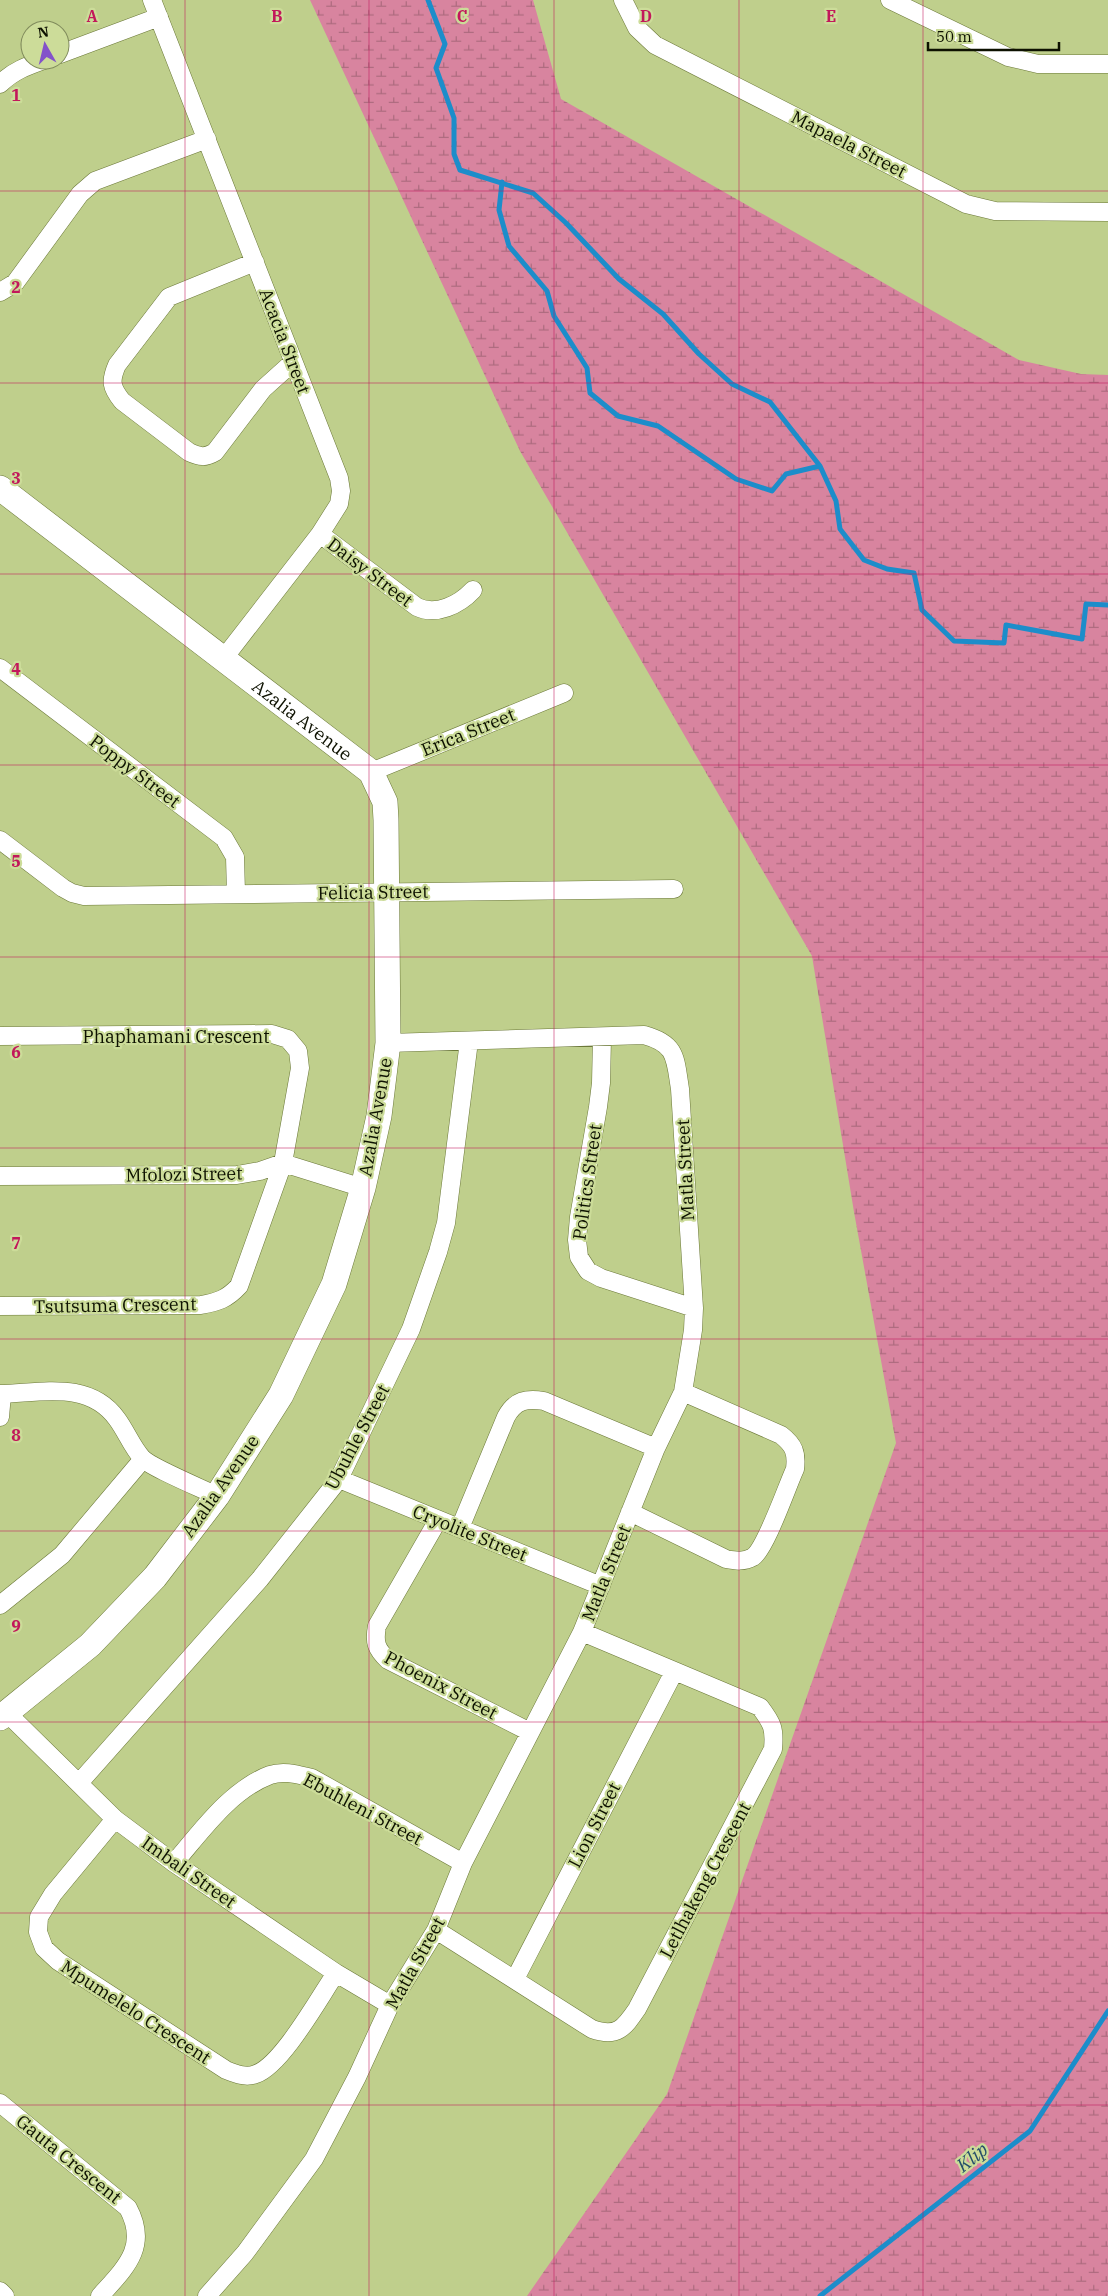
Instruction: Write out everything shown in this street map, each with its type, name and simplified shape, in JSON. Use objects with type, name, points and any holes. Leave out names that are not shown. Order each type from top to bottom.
[{"type":"street","name":"Acacia Street","points":[[152,0],[255,262],[342,491],[339,504],[320,534],[224,658]]},
{"type":"street","name":"Mapaela Street","points":[[623,0],[636,28],[655,45],[966,204],[995,211],[1108,212]]},
{"type":"street","points":[[890,0],[1015,60],[1038,64],[1108,64]]},
{"type":"street","points":[[70,50],[159,17]]},
{"type":"street","points":[[0,84],[8,76],[20,69]]},
{"type":"street","points":[[0,292],[14,283],[80,194],[95,181],[207,138]]},
{"type":"street","points":[[255,262],[169,297],[117,364],[112,377],[113,390],[122,401],[189,452],[200,457],[208,456],[216,452],[263,389],[293,362]]},
{"type":"street","name":"Azalia Avenue","points":[[0,488],[371,772],[385,802],[388,1043],[379,1116],[363,1188],[334,1284],[281,1395],[217,1496],[155,1577],[90,1646],[3,1715]]},
{"type":"street","name":"Daisy Street","points":[[320,534],[417,607],[424,610],[437,611],[466,598],[473,590]]},
{"type":"street","name":"Poppy Street","points":[[0,668],[224,838],[235,857],[236,894]]},
{"type":"street","name":"Erica Street","points":[[371,772],[564,693]]},
{"type":"street","name":"Felicia Street","points":[[0,840],[72,893],[84,896],[674,888]]},
{"type":"street","name":"Phaphamani Crescent","points":[[0,1036],[272,1034],[288,1039],[298,1051],[300,1068],[283,1163],[239,1286],[229,1297]]},
{"type":"street","name":"Matla Street","points":[[208,2296],[245,2253],[314,2159],[357,2077],[390,2005],[436,1930],[464,1863],[582,1632],[656,1448],[683,1392],[693,1330],[694,1308],[680,1088],[676,1062],[670,1048],[660,1040],[644,1036],[388,1043]]},
{"type":"street","name":"Politics Street","points":[[602,1038],[601,1083],[598,1107],[578,1217],[577,1240],[579,1257],[588,1271],[601,1278],[694,1308]]},
{"type":"street","name":"Ubuhle Street","points":[[79,1783],[260,1580],[339,1479],[411,1329],[438,1252],[446,1223],[469,1041]]},
{"type":"street","points":[[283,1163],[363,1188]]},
{"type":"street","name":"Mfolozi Street","points":[[0,1176],[237,1175],[260,1171],[283,1163]]},
{"type":"street","name":"Tsutsuma Crescent","points":[[0,1306],[200,1304],[218,1302],[229,1297]]},
{"type":"street","points":[[0,1417],[1,1394],[66,1391],[85,1394],[102,1402],[116,1418],[143,1459],[217,1496]]},
{"type":"street","points":[[630,1512],[726,1559],[740,1562],[753,1556],[762,1545],[795,1469],[796,1456],[792,1443],[781,1435],[683,1392]]},
{"type":"street","points":[[460,1528],[506,1417],[511,1408],[520,1402],[530,1399],[544,1401],[656,1448]]},
{"type":"street","points":[[0,1605],[62,1555],[143,1459]]},
{"type":"street","name":"Cryolite Street","points":[[339,1479],[601,1586]]},
{"type":"street","name":"Phoenix Street","points":[[438,1520],[377,1626],[375,1639],[378,1651],[388,1660],[530,1732]]},
{"type":"street","name":"Letlhakeng Crescent","points":[[436,1930],[592,2029],[603,2033],[617,2031],[626,2025],[637,2009],[773,1749],[775,1732],[770,1720],[760,1707],[748,1700],[674,1672],[582,1632]]},
{"type":"street","name":"Lion Street","points":[[515,1979],[674,1672]]},
{"type":"street","name":"Imbali Street","points":[[3,1715],[79,1783],[115,1819],[174,1863],[336,1973],[390,2005]]},
{"type":"street","name":"Ebuhleni Street","points":[[174,1863],[225,1805],[252,1784],[271,1774],[290,1773],[312,1778],[464,1863]]},
{"type":"street","name":"Mpumelelo Crescent","points":[[115,1819],[53,1894],[39,1917],[38,1932],[44,1948],[58,1961],[226,2070],[239,2075],[254,2075],[265,2070],[280,2056],[336,1973]]},
{"type":"street","name":"Gauta Crescent","points":[[0,2103],[128,2208],[132,2215],[135,2221],[135,2248],[128,2264],[100,2296]]},
{"type":"street","points":[[0,2291],[5,2296]]},
{"type":"green space","points":[[310,0],[533,0],[561,99],[1019,360],[1081,374],[1108,375],[1108,2296],[527,2296],[667,2094],[896,1443],[854,1212],[812,956],[520,451]]},
{"type":"waterway","points":[[428,0],[445,44],[436,68],[454,118],[454,154],[460,170],[533,193],[566,223],[619,279],[663,314],[699,354],[732,384],[770,402],[820,466],[836,501],[840,529],[864,560],[887,569],[914,573],[922,610],[954,641],[1004,643],[1006,625],[1082,639],[1086,604],[1108,605]]},
{"type":"waterway","points":[[502,182],[499,210],[509,246],[547,291],[554,316],[587,368],[590,393],[618,416],[658,426],[736,479],[772,491],[786,474],[820,466]]},
{"type":"waterway","name":"Klip","points":[[820,2296],[1030,2131],[1108,2011]]}]
